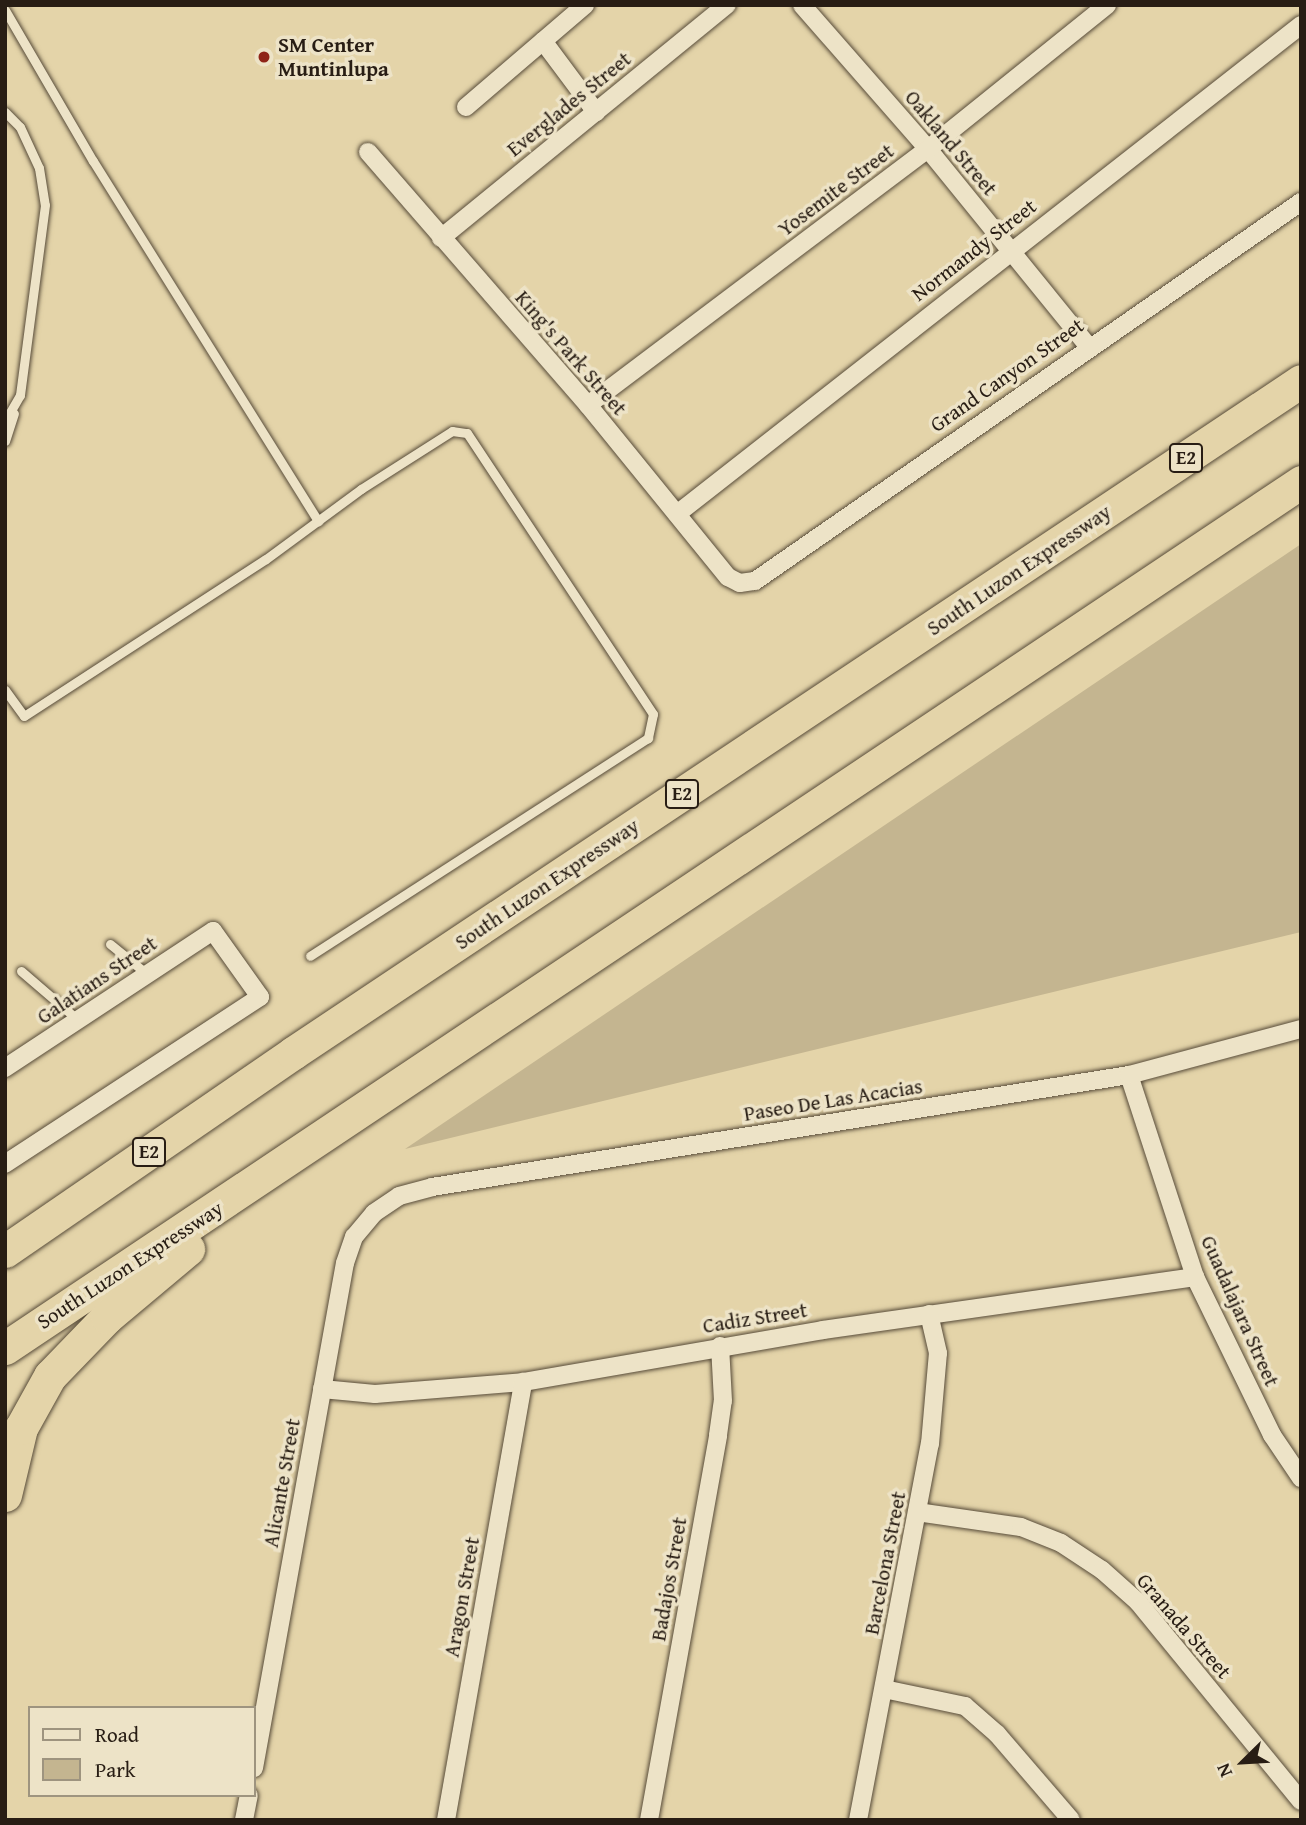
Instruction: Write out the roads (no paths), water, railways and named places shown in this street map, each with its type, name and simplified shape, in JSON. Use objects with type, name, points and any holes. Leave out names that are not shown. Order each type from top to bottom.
[{"type":"highway","name":"South Luzon Expressway","points":[[5,1251],[293,1053],[1301,382]]},
{"type":"highway","name":"South Luzon Expressway","points":[[5,1348],[1301,482]]},
{"type":"highway","points":[[5,1495],[21,1428],[50,1376],[107,1317],[205,1235],[253,1184]]},
{"type":"street","points":[[466,107],[585,5]]},
{"type":"street","name":"Everglades Street","points":[[441,238],[727,5]]},
{"type":"street","name":"Oakland Street","points":[[803,5],[928,149],[1088,346]]},
{"type":"street","name":"Yosemite Street","points":[[588,405],[928,149],[1107,5]]},
{"type":"street","name":"Normandy Street","points":[[677,514],[1301,24]]},
{"type":"street","points":[[543,41],[596,112]]},
{"type":"street","name":"King's Park Street","points":[[368,152],[588,405],[728,577],[740,583]]},
{"type":"street","name":"Grand Canyon Street","points":[[740,583],[755,580],[1088,346],[1301,201]]},
{"type":"street","name":"Galatians Street","points":[[5,1164],[260,996],[213,931],[7,1066]]},
{"type":"street","name":"Paseo De Las Acacias","points":[[374,1213],[399,1196],[432,1187],[1129,1075],[1301,1029]]},
{"type":"street","name":"Guadalajara Street","points":[[1129,1075],[1195,1277],[1272,1435],[1301,1478]]},
{"type":"street","name":"Alicante Street","points":[[256,1757],[345,1263],[354,1237],[374,1213]]},
{"type":"street","name":"Cadiz Street","points":[[322,1389],[375,1394],[523,1382],[720,1346],[1195,1277]]},
{"type":"street","name":"Barcelona Street","points":[[858,1820],[936,1399],[938,1353],[929,1314]]},
{"type":"street","name":"Badajos Street","points":[[649,1820],[718,1435],[723,1401],[720,1346]]},
{"type":"street","name":"Aragon Street","points":[[446,1820],[523,1382]]},
{"type":"street","name":"Granada Street","points":[[917,1512],[1021,1527],[1061,1543],[1102,1570],[1138,1602],[1301,1801]]},
{"type":"street","points":[[884,1689],[965,1706],[998,1734],[1071,1820]]},
{"type":"street","points":[[244,1820],[249,1797]]},
{"type":"lane","points":[[5,10],[93,161],[318,521]]},
{"type":"lane","points":[[5,112],[20,127],[39,168],[45,205],[20,395],[5,441]]},
{"type":"lane","points":[[5,421],[20,395]]},
{"type":"lane","points":[[5,690],[24,716],[460,428],[653,714],[648,738],[310,956]]},
{"type":"lane","points":[[110,944],[147,974]]},
{"type":"lane","points":[[21,971],[78,1020]]},
{"type":"place","name":"SM Center Muntinlupa","points":[[264,57]]}]
